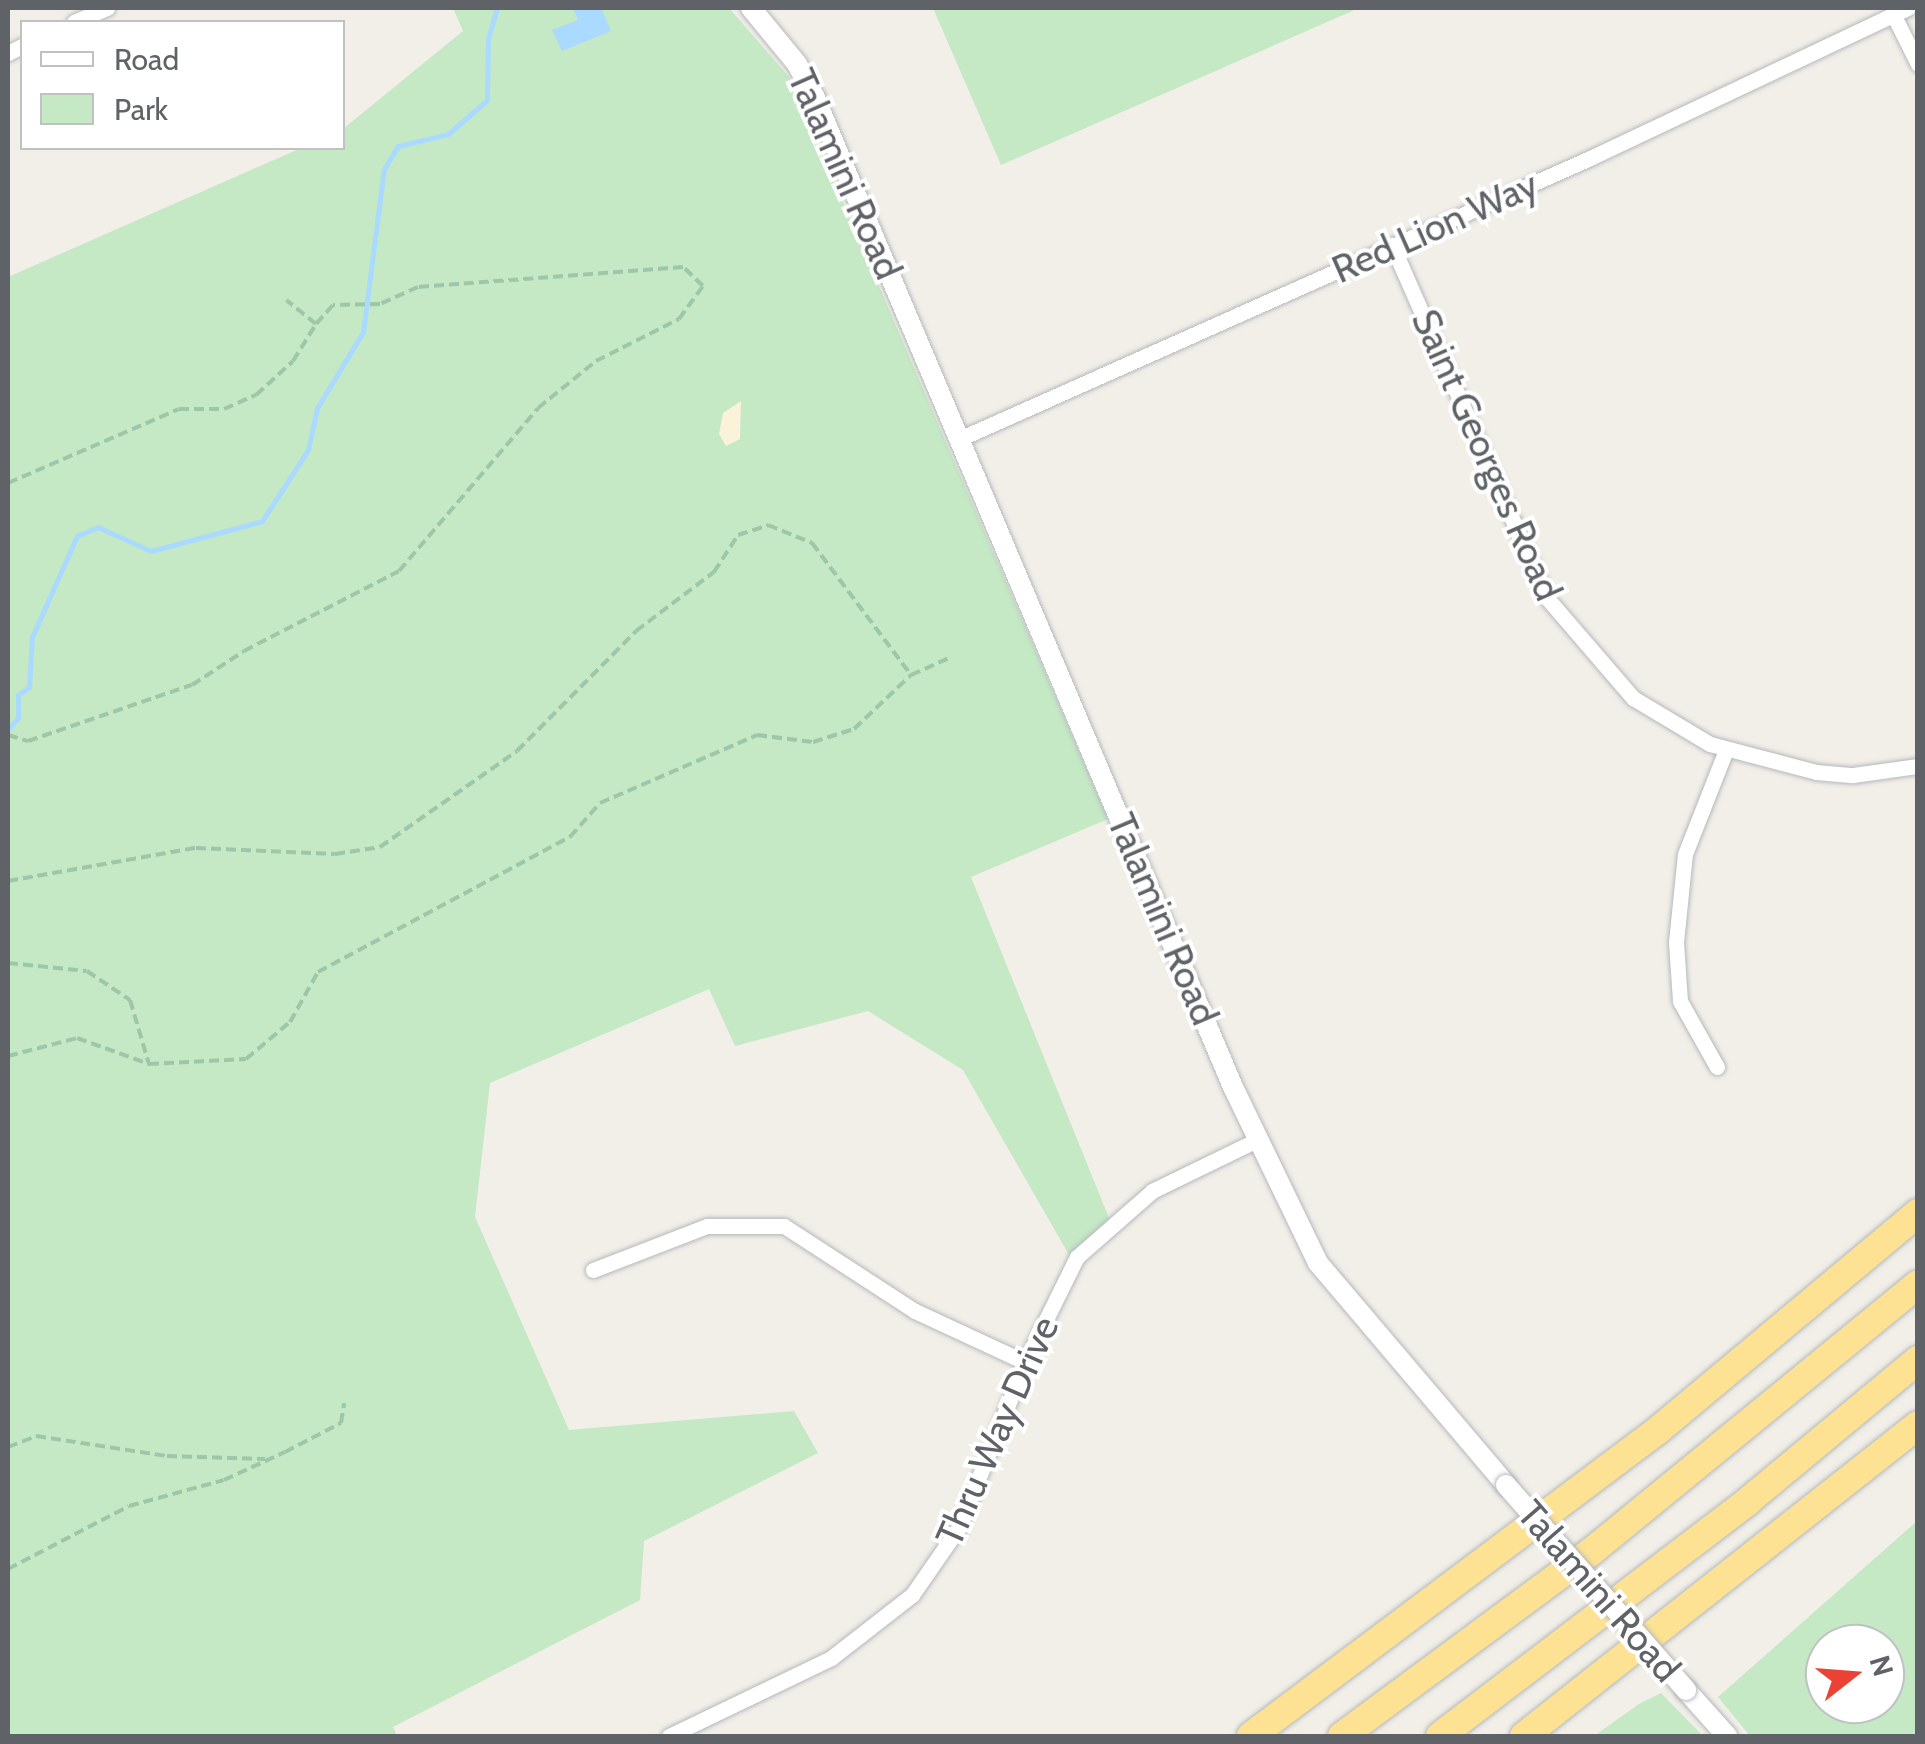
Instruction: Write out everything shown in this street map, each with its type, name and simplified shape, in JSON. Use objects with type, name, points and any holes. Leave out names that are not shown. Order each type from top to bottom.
[{"type":"highway","points":[[1251,1736],[1642,1442],[1918,1213]]},
{"type":"highway","points":[[1342,1736],[1592,1552],[1918,1284]]},
{"type":"highway","points":[[1440,1736],[1748,1500],[1918,1360]]},
{"type":"highway","points":[[1524,1736],[1918,1425]]},
{"type":"street","points":[[79,20],[107,8]]},
{"type":"street","name":"Talamini Road","points":[[751,8],[789,52],[815,98],[1257,1140],[1318,1264],[1727,1736]]},
{"type":"street","points":[[1900,11],[1918,64]]},
{"type":"street","name":"Red Lion Way","points":[[959,440],[1900,11]]},
{"type":"street","name":"Saint Georges Road","points":[[1392,245],[1547,598],[1633,698],[1726,750],[1816,772],[1853,776],[1918,766]]},
{"type":"street","points":[[1717,1067],[1680,1001],[1676,942],[1684,854],[1726,750]]},
{"type":"street","name":"Thru Way Drive","points":[[669,1736],[831,1658],[912,1595],[958,1527],[1025,1362],[1077,1258],[1152,1190],[1257,1140]]},
{"type":"street","points":[[594,1270],[707,1226],[784,1226],[914,1311],[1025,1362]]},
{"type":"path","points":[[8,483],[179,408],[242,404],[293,361],[333,305],[380,304],[418,287],[562,281],[664,268],[694,271],[703,286],[678,318],[596,361],[538,408],[398,571],[244,651],[192,686],[17,741],[8,735]]},
{"type":"path","points":[[286,300],[316,324]]},
{"type":"path","points":[[8,882],[196,848],[335,854],[380,847],[517,751],[636,631],[714,572],[738,535],[768,525],[812,543],[910,675]]},
{"type":"path","points":[[8,1056],[77,1038],[149,1064],[246,1059],[290,1022],[318,972],[570,837],[600,803],[758,736],[813,742],[854,729],[910,675],[948,658]]},
{"type":"path","points":[[8,963],[88,971],[130,1000],[149,1064]]},
{"type":"path","points":[[8,1569],[129,1506],[224,1480],[270,1459],[341,1423],[344,1404]]},
{"type":"path","points":[[8,1447],[36,1436],[167,1456],[270,1459]]},
{"type":"green space","points":[[453,8],[729,8],[789,77],[1108,819],[971,877],[1113,1228],[1076,1267],[963,1070],[868,1011],[735,1046],[709,989],[490,1083],[475,1217],[569,1430],[794,1411],[818,1453],[644,1541],[640,1600],[393,1727],[397,1736],[8,1736],[8,277],[296,150],[345,150],[345,127],[463,31]]},
{"type":"green space","points":[[933,8],[1359,8],[1001,165]]},
{"type":"green space","points":[[1917,1521],[1917,1736],[1750,1736],[1718,1697]]},
{"type":"green space","points":[[1661,1693],[1703,1736],[1594,1736],[1639,1704]]},
{"type":"sand","points":[[741,401],[740,439],[726,446],[719,434],[723,413]]},
{"type":"water","points":[[573,8],[601,8],[611,31],[562,51],[552,30],[578,20]]},
{"type":"waterway","points":[[8,729],[18,718],[18,695],[29,687],[32,637],[77,536],[98,527],[151,551],[262,521],[308,450],[317,408],[363,332],[384,169],[398,146],[448,134],[487,100],[488,39],[497,8]]}]
